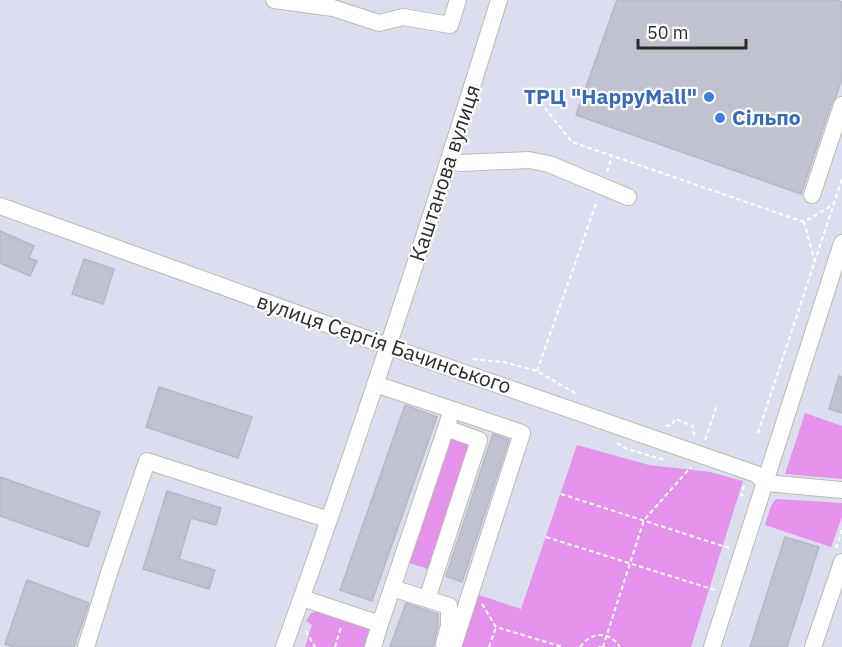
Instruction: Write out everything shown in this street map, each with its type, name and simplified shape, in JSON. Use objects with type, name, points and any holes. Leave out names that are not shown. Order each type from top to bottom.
[{"type":"street","points":[[274,0],[333,8],[379,23],[403,16],[450,25],[458,0]]},
{"type":"street","name":"Каштанова вулиця","points":[[284,647],[450,160],[499,0]]},
{"type":"street","points":[[812,195],[842,105]]},
{"type":"street","points":[[450,160],[460,163],[529,160],[549,164],[628,197]]},
{"type":"street","name":"вулиця Сергія Бачинського","points":[[0,206],[387,346],[756,474],[766,483]]},
{"type":"street","points":[[717,646],[729,594],[742,553],[836,281],[842,243]]},
{"type":"street","points":[[375,384],[522,433],[453,647]]},
{"type":"street","points":[[373,647],[452,410]]},
{"type":"street","points":[[427,599],[479,440],[446,428]]},
{"type":"street","points":[[86,647],[147,461],[329,520]]},
{"type":"street","points":[[766,483],[842,490]]},
{"type":"street","points":[[813,647],[842,562]]},
{"type":"street","points":[[392,588],[449,606],[449,626],[443,647]]},
{"type":"street","points":[[302,598],[380,624]]},
{"type":"path","points":[[540,102],[572,142],[804,222],[834,204]]},
{"type":"path","points":[[758,433],[842,179]]},
{"type":"path","points":[[537,371],[598,197]]},
{"type":"path","points":[[804,222],[815,261]]},
{"type":"path","points":[[472,358],[504,362],[537,371],[578,395]]},
{"type":"path","points":[[704,441],[717,405]]},
{"type":"path","points":[[659,426],[672,424],[675,419],[693,426],[696,437]]},
{"type":"path","points":[[601,647],[607,636],[644,520],[693,464]]},
{"type":"path","points":[[561,494],[742,553]]},
{"type":"path","points":[[546,537],[729,594]]},
{"type":"path","points":[[482,603],[496,627],[563,647]]},
{"type":"path","points":[[335,647],[346,613]]},
{"type":"path","points":[[489,647],[496,627]]},
{"type":"path","points":[[580,647],[592,636],[607,636],[620,647]]},
{"type":"shaded area","points":[[805,413],[842,426],[842,479],[785,474]]},
{"type":"shaded area","points":[[449,438],[469,445],[428,569],[406,562]]},
{"type":"shaded area","points":[[577,445],[649,465],[710,472],[743,481],[691,647],[458,647],[476,594],[521,609]]},
{"type":"shaded area","points":[[776,499],[842,503],[842,517],[831,547],[765,525],[771,506]]},
{"type":"shaded area","points":[[321,611],[371,628],[365,647],[305,647],[312,625],[306,621],[311,613]]},
{"type":"building","name":"ТРЦ \"HappyMall\"","points":[[617,0],[837,0],[842,2],[842,79],[801,194],[576,115]]},
{"type":"building","points":[[0,231],[34,246],[29,258],[37,261],[30,276],[0,263]]},
{"type":"building","points":[[84,259],[114,269],[103,304],[72,294]]},
{"type":"building","points":[[839,376],[842,377],[842,413],[829,409]]},
{"type":"building","points":[[159,387],[252,417],[238,458],[146,427]]},
{"type":"building","points":[[405,405],[437,417],[372,601],[340,590]]},
{"type":"building","points":[[493,434],[509,440],[462,582],[446,576]]},
{"type":"building","points":[[0,477],[100,512],[88,547],[0,516]]},
{"type":"building","points":[[167,491],[221,508],[216,525],[191,518],[179,559],[215,570],[209,589],[143,569]]},
{"type":"building","points":[[785,537],[819,547],[787,647],[750,647]]},
{"type":"building","points":[[27,580],[89,603],[74,647],[15,647],[5,644]]},
{"type":"building","points":[[406,603],[438,614],[433,647],[390,647]]},
{"type":"place","name":"ТРЦ \"HappyMall\"","points":[[709,97]]},
{"type":"place","name":"Сільпо","points":[[720,118]]}]
